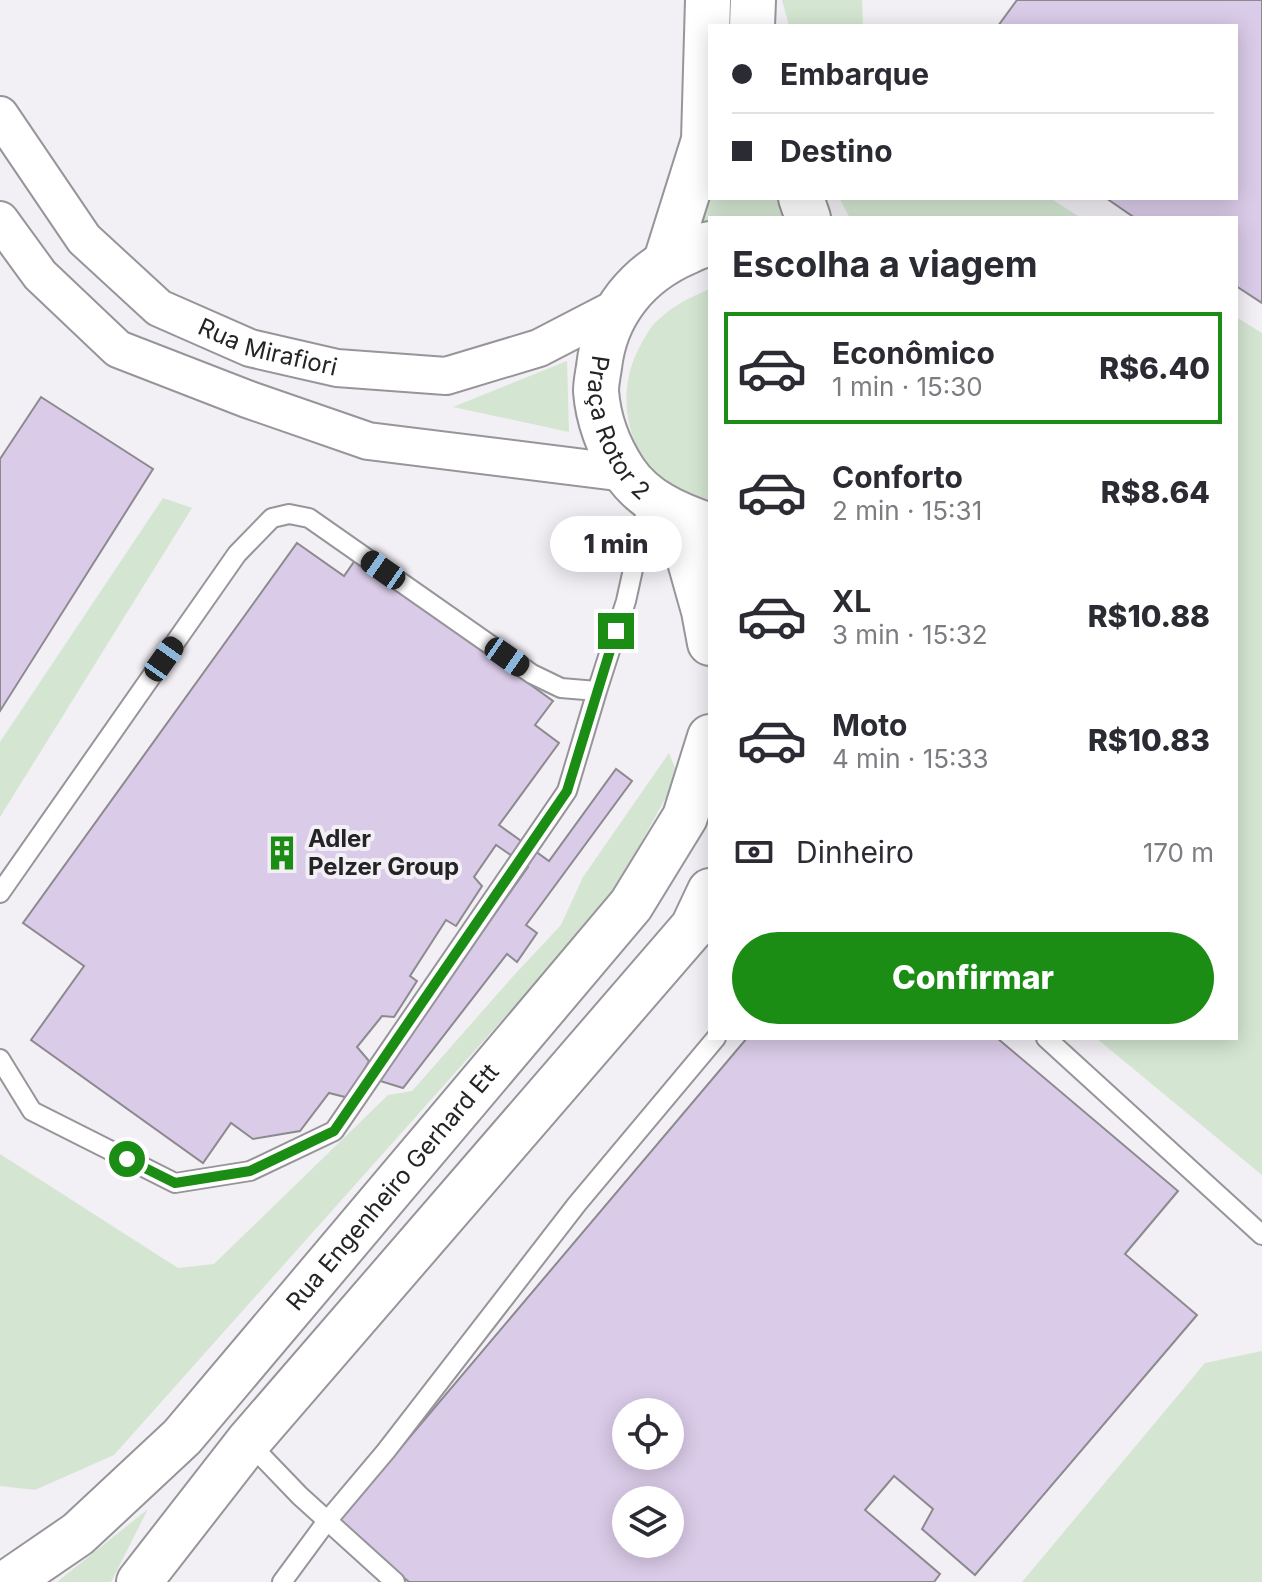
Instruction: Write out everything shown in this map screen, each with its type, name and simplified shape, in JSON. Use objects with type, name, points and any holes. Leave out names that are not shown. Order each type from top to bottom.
[{"type":"main road","points":[[666,261],[704,140],[708,0]]},
{"type":"main road","points":[[752,24],[753,0]]},
{"type":"main road","name":"Praça Rotor 2","points":[[665,502],[605,434],[596,390],[601,346],[620,306],[640,280],[666,261],[708,245]]},
{"type":"main road","points":[[665,502],[704,611],[708,632]]},
{"type":"main road","name":"Rua Engenheiro Gerhard Ett","points":[[8,1582],[78,1534],[182,1437],[631,905],[685,817],[708,743]]},
{"type":"main road","points":[[139,1582],[248,1442],[693,927],[708,895]]},
{"type":"street","name":"Rua Mirafiori","points":[[0,115],[84,239],[159,308],[250,348],[337,368],[446,376],[539,348],[620,306]]},
{"type":"street","points":[[0,220],[40,275],[118,349],[368,441],[665,502]]},
{"type":"lane","points":[[0,1059],[32,1111],[175,1183],[250,1171],[334,1131],[567,791],[626,601],[665,502]]},
{"type":"lane","points":[[0,893],[237,554],[272,518],[289,514],[309,518],[532,674],[561,688],[597,691]]},
{"type":"lane","points":[[282,1582],[577,1204],[714,1040]]},
{"type":"lane","points":[[1048,1040],[1262,1235]]},
{"type":"lane","points":[[248,1442],[300,1496],[395,1582]]},
{"type":"green space","points":[[782,0],[862,0],[863,24],[788,24]]},
{"type":"green space","points":[[708,189],[708,200],[779,200],[784,216],[708,216],[708,222],[697,223]]},
{"type":"green space","points":[[840,200],[1053,200],[1078,216],[849,216]]},
{"type":"green space","points":[[708,290],[708,509],[676,494],[647,464],[630,427],[627,407],[627,386],[640,346],[660,318],[686,300]]},
{"type":"green space","points":[[1238,318],[1262,333],[1262,1175],[1098,1040],[1238,1040]]},
{"type":"green space","points":[[567,361],[569,432],[453,407]]},
{"type":"green space","points":[[163,498],[192,508],[0,817],[0,742]]},
{"type":"green space","points":[[669,753],[678,775],[611,898],[114,1455],[35,1490],[0,1486],[0,1154],[178,1268],[214,1264],[388,1095],[412,1091],[561,925],[583,877]]},
{"type":"green space","points":[[1262,1351],[1262,1582],[1022,1582],[1205,1363]]},
{"type":"green space","points":[[148,1509],[111,1582],[57,1582]]},
{"type":"building","points":[[1017,0],[1262,0],[1262,303],[1238,287],[1238,216],[1132,216],[1109,200],[1238,200],[1238,24],[999,24]]},
{"type":"building","points":[[41,397],[153,469],[0,711],[0,459]]},
{"type":"building","name":"Adler Pelzer Group","points":[[297,543],[344,576],[356,559],[553,701],[535,725],[559,743],[499,825],[549,861],[616,769],[632,781],[526,925],[537,933],[517,962],[507,954],[403,1088],[377,1080],[528,867],[496,845],[474,877],[482,886],[456,926],[446,920],[410,976],[417,981],[394,1017],[382,1016],[357,1047],[369,1061],[349,1098],[329,1093],[300,1131],[253,1139],[231,1123],[203,1163],[31,1040],[84,966],[23,923]]},
{"type":"building","points":[[745,1040],[999,1040],[1178,1191],[1125,1254],[1197,1315],[975,1575],[922,1529],[933,1509],[894,1476],[865,1510],[940,1574],[934,1582],[409,1582],[338,1522]]},
{"type":"place","name":"Adler Pelzer Group","points":[[282,853]]},
{"type":"route","points":[[127,1159],[175,1183],[250,1171],[334,1131],[567,791],[616,631]]}]
